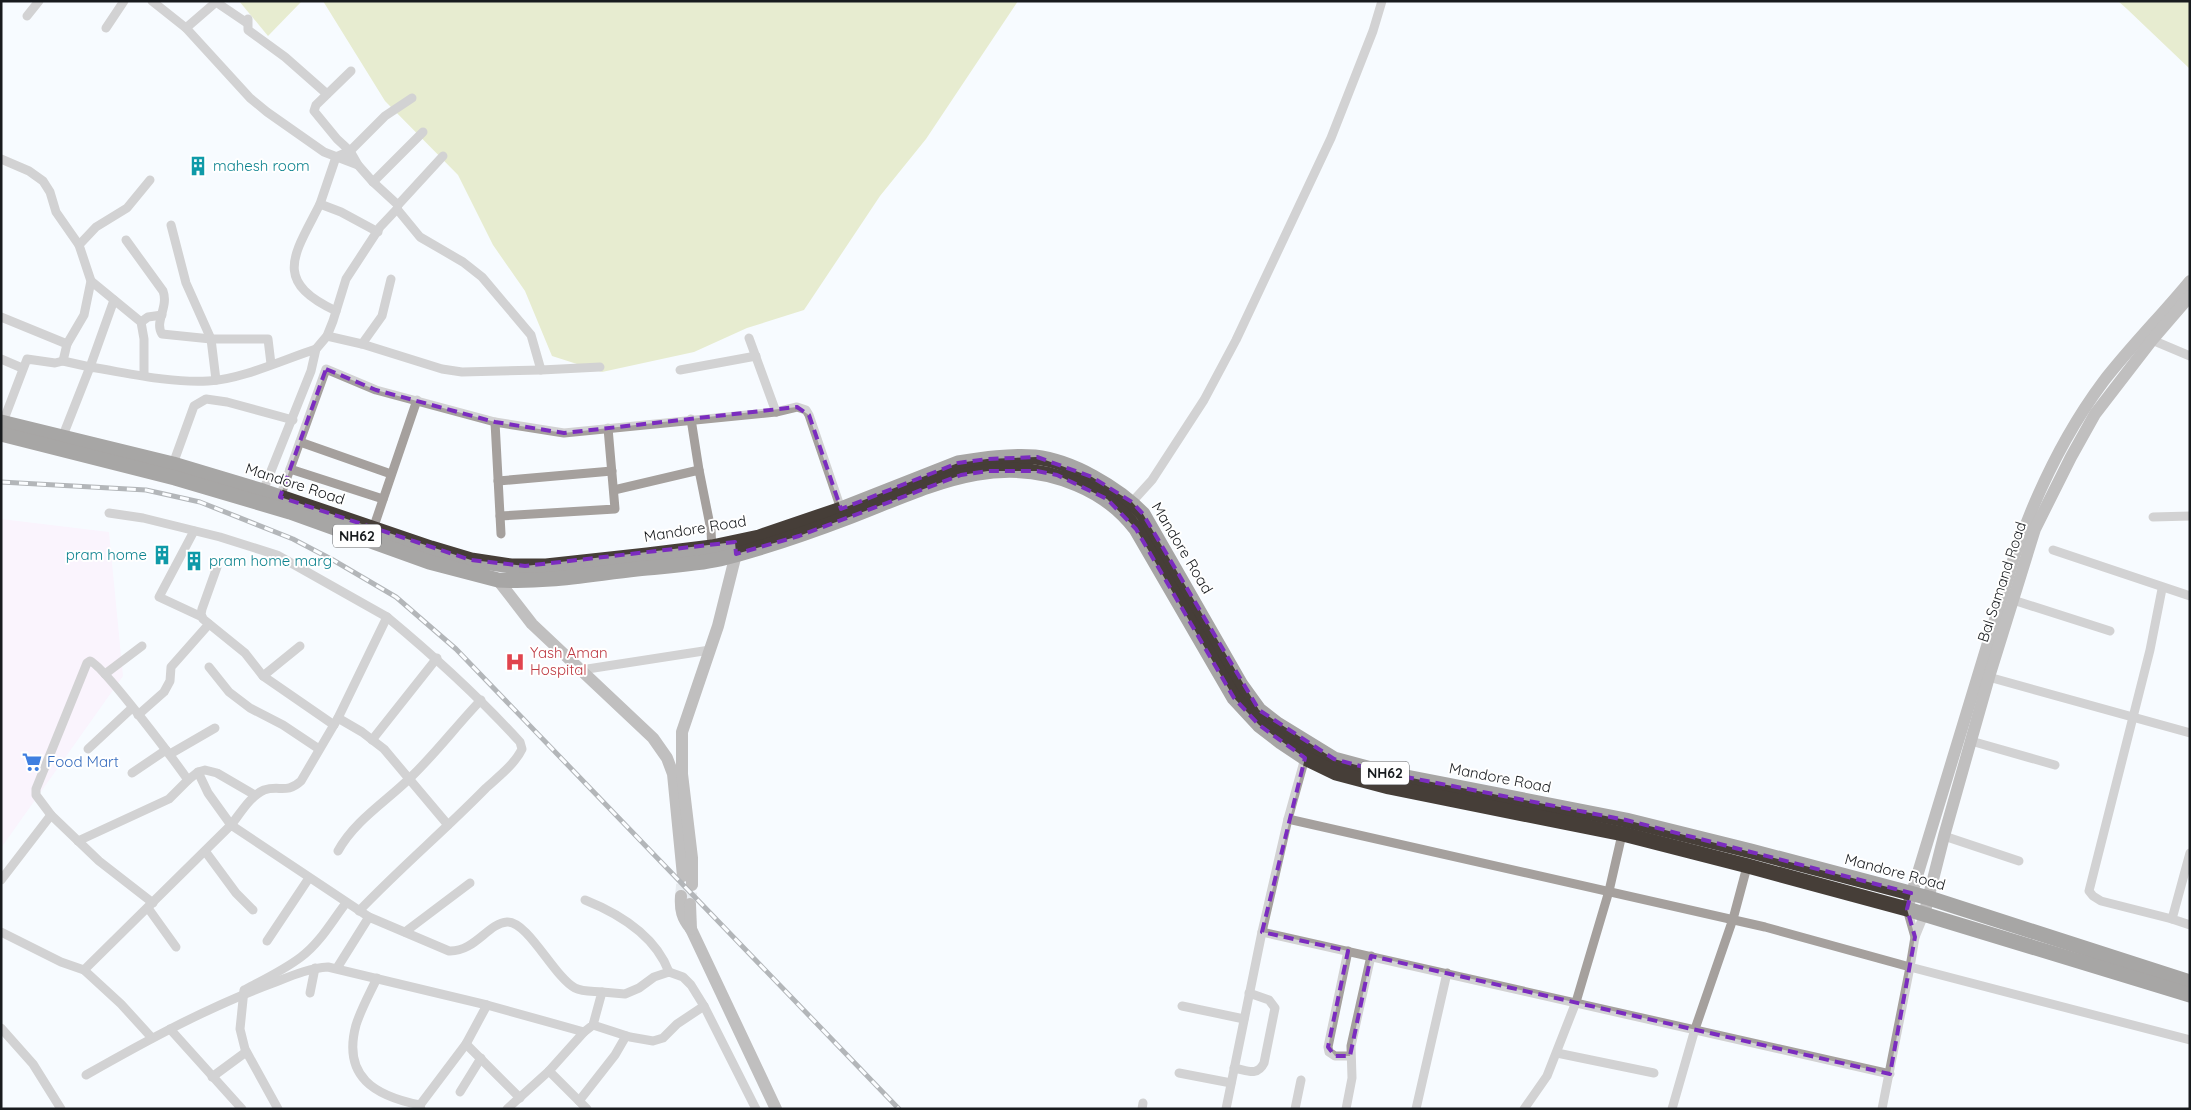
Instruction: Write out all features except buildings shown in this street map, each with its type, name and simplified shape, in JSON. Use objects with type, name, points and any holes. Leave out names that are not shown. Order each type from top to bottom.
[{"type":"highway","name":"Mandore Road","points":[[2,426],[290,512],[429,562],[498,580],[540,580],[713,553],[799,536],[961,475],[1037,470],[1057,475],[1107,500],[1123,512],[1136,529],[1234,698],[1259,725],[1305,758],[1336,773],[1390,787],[1624,827]]},
{"type":"highway","name":"Mandore Road","points":[[2,426],[173,464],[263,491],[471,560],[511,566],[546,566],[713,553]]},
{"type":"highway","name":"Mandore Road","points":[[736,548],[958,463],[1016,457],[1037,457],[1060,463],[1109,486],[1132,502],[1143,514],[1241,685],[1259,710],[1295,737],[1334,759],[1386,774],[1624,827],[1749,859],[1911,893],[2190,982]]},
{"type":"highway","name":"Mandore Road","points":[[1749,859],[1906,910],[2190,995]]},
{"type":"main road","name":"Bal Samand Road","points":[[1924,915],[1971,741],[1984,676],[2025,525],[2064,445],[2102,383],[2190,281]]},
{"type":"main road","name":"Bal Samand Road","points":[[1906,910],[2035,529],[2095,414],[2152,340],[2190,296]]},
{"type":"main road","points":[[498,580],[532,624],[652,738],[667,758],[674,781],[687,881],[692,858],[682,774],[682,738],[684,726],[710,650],[736,548]]},
{"type":"main road","points":[[686,900],[691,929],[776,1109]]},
{"type":"street","points":[[27,16],[39,1]]},
{"type":"street","points":[[106,28],[124,1]]},
{"type":"street","points":[[152,1],[186,28],[256,103],[324,152],[358,165]]},
{"type":"street","points":[[1132,502],[1152,480],[1204,400],[1240,332],[1331,138],[1373,31],[1382,1]]},
{"type":"street","points":[[186,28],[216,2],[247,21],[248,30],[285,57],[327,94]]},
{"type":"street","points":[[350,71],[316,105],[314,111],[337,139],[350,151],[358,165],[397,207],[420,236],[463,262],[482,277],[530,335],[541,370]]},
{"type":"street","points":[[336,311],[304,293],[296,281],[294,260],[320,204],[336,157],[350,151],[385,116],[412,98]]},
{"type":"street","points":[[373,182],[423,132]]},
{"type":"street","points":[[263,491],[293,420],[311,371],[316,349],[327,336],[346,279],[397,207],[443,156]]},
{"type":"street","points":[[1,159],[29,171],[43,181],[56,212],[79,246],[90,281],[84,315],[67,344],[63,362]]},
{"type":"street","points":[[79,246],[96,227],[127,208],[150,180]]},
{"type":"street","points":[[320,204],[341,212],[378,232]]},
{"type":"street","points":[[172,225],[186,283],[211,339],[216,380]]},
{"type":"street","points":[[126,240],[164,291],[166,299],[159,330],[162,334],[211,339],[268,339],[272,364]]},
{"type":"street","points":[[362,344],[382,316],[392,279]]},
{"type":"street","points":[[90,281],[141,322],[144,339],[144,376]]},
{"type":"street","points":[[62,438],[114,300]]},
{"type":"street","points":[[141,322],[148,317],[162,315]]},
{"type":"street","points":[[1,317],[67,344]]},
{"type":"street","points":[[327,336],[362,344],[442,369],[462,372],[600,367]]},
{"type":"street","points":[[749,338],[776,412]]},
{"type":"street","points":[[2152,340],[2190,356]]},
{"type":"street","points":[[2,426],[22,368],[27,359],[56,363],[63,362],[162,378],[216,380],[238,376],[316,349]]},
{"type":"street","points":[[680,370],[756,356]]},
{"type":"street","points":[[1,359],[22,368]]},
{"type":"street","points":[[280,497],[326,369],[376,390],[495,422],[564,433],[776,412],[797,407],[806,410],[841,509]]},
{"type":"street","points":[[173,464],[194,406],[206,399],[239,405],[293,420]]},
{"type":"street","points":[[373,529],[417,400]]},
{"type":"street","points":[[692,419],[699,470],[711,530],[713,553]]},
{"type":"street","points":[[495,422],[500,534]]},
{"type":"street","points":[[500,516],[615,508],[608,428]]},
{"type":"street","points":[[300,442],[391,474]]},
{"type":"street","points":[[290,470],[383,500]]},
{"type":"street","points":[[614,490],[699,470]]},
{"type":"street","points":[[498,481],[612,471]]},
{"type":"street","points":[[108,514],[143,518],[277,555],[387,617],[437,658],[481,700],[520,742],[522,749],[511,764],[359,911]]},
{"type":"street","points":[[2153,517],[2190,516]]},
{"type":"street","points":[[194,531],[159,597],[202,617],[240,648],[263,676],[336,722],[372,740],[384,749],[448,825]]},
{"type":"street","points":[[2053,550],[2190,596]]},
{"type":"street","points":[[202,617],[202,609],[217,567]]},
{"type":"street","points":[[2162,588],[2134,717],[2089,891],[2101,901],[2190,925]]},
{"type":"street","points":[[2012,600],[2110,632]]},
{"type":"street","points":[[84,970],[231,825],[255,795],[270,789],[286,790],[294,787],[301,781],[336,722],[387,617]]},
{"type":"street","points":[[88,749],[164,692],[170,681],[171,667],[209,624]]},
{"type":"street","points":[[105,674],[142,646]]},
{"type":"street","points":[[263,676],[300,646]]},
{"type":"street","points":[[581,670],[710,650]]},
{"type":"street","points":[[372,740],[437,658]]},
{"type":"street","points":[[176,947],[150,906],[51,815],[36,795],[36,789],[87,663],[90,661],[94,662],[105,674],[168,752],[188,780]]},
{"type":"street","points":[[209,667],[229,692],[250,708],[319,749]]},
{"type":"street","points":[[1984,676],[2190,733]]},
{"type":"street","points":[[338,851],[344,840],[373,810],[410,779],[438,751],[459,723],[481,700]]},
{"type":"street","points":[[132,773],[215,728]]},
{"type":"street","points":[[1971,741],[2055,765]]},
{"type":"street","points":[[1226,1109],[1262,932],[1288,819],[1305,758]]},
{"type":"street","points":[[78,841],[169,799],[188,780],[198,772],[205,770],[217,774],[255,795]]},
{"type":"street","points":[[198,772],[208,793],[231,825],[369,917],[449,951],[467,948],[498,925],[506,922],[515,924],[524,931],[563,980],[577,989],[625,994],[639,988],[654,977],[669,972],[683,977],[691,984],[704,1006],[756,1109]]},
{"type":"street","points":[[1,880],[51,815]]},
{"type":"street","points":[[1288,819],[1733,919],[2190,1040]]},
{"type":"street","points":[[1524,1109],[1547,1076],[1576,1002],[1609,890],[1624,827]]},
{"type":"street","points":[[1944,836],[2019,861]]},
{"type":"street","points":[[205,851],[236,893],[253,910]]},
{"type":"street","points":[[2172,919],[2190,853]]},
{"type":"street","points":[[1672,1109],[1695,1029],[1733,919],[1749,859]]},
{"type":"street","points":[[267,941],[309,878]]},
{"type":"street","points":[[405,932],[470,883]]},
{"type":"street","points":[[585,900],[624,919],[635,927],[660,954],[669,972]]},
{"type":"street","points":[[278,1109],[246,1052],[240,1029],[240,1010],[244,990],[280,972],[302,956],[318,941],[346,903]]},
{"type":"street","points":[[1906,910],[1916,937]]},
{"type":"street","points":[[1882,1109],[1916,937],[1924,915]]},
{"type":"street","points":[[337,968],[369,917]]},
{"type":"street","points":[[1,932],[61,962],[84,970],[121,1004],[152,1038]]},
{"type":"street","points":[[1262,932],[1890,1074]]},
{"type":"street","points":[[1348,951],[1328,1047],[1329,1052],[1335,1056],[1350,1056]]},
{"type":"street","points":[[1346,1109],[1352,1078],[1350,1056],[1371,956]]},
{"type":"street","points":[[310,993],[316,968]]},
{"type":"street","points":[[86,1075],[152,1038],[243,995],[316,968],[337,968],[487,1005],[584,1032]]},
{"type":"street","points":[[1416,1109],[1447,973]]},
{"type":"street","points":[[377,978],[356,1024],[353,1050],[354,1066],[360,1076],[377,1090],[396,1100],[421,1107],[466,1044],[487,1005]]},
{"type":"street","points":[[507,1109],[549,1071],[584,1032],[593,1025],[602,992]]},
{"type":"street","points":[[1234,1068],[1256,1072],[1261,1070],[1268,1046],[1275,1008],[1269,1000],[1249,993]]},
{"type":"street","points":[[593,1025],[626,1036],[652,1040],[663,1038],[677,1024],[704,1006]]},
{"type":"street","points":[[1182,1006],[1244,1019]]},
{"type":"street","points":[[1,1028],[33,1064],[61,1109]]},
{"type":"street","points":[[170,1029],[242,1109]]},
{"type":"street","points":[[579,1101],[616,1055],[626,1036]]},
{"type":"street","points":[[466,1044],[520,1098]]},
{"type":"street","points":[[212,1077],[246,1052]]},
{"type":"street","points":[[1556,1053],[1654,1073]]},
{"type":"street","points":[[460,1092],[481,1058]]},
{"type":"street","points":[[549,1071],[587,1109]]},
{"type":"street","points":[[1179,1073],[1231,1083]]},
{"type":"street","points":[[1295,1109],[1301,1080]]},
{"type":"highlighted area","points":[[326,369],[376,390],[495,422],[564,433],[797,407],[809,415],[841,509],[958,463],[987,459],[1037,457],[1092,477],[1132,502],[1143,514],[1259,710],[1334,759],[1386,773],[1626,820],[1911,893],[1907,909],[1915,937],[1890,1074],[1371,956],[1350,1056],[1335,1056],[1328,1047],[1348,951],[1262,932],[1305,758],[1259,725],[1234,698],[1136,529],[1107,499],[1057,475],[1037,471],[988,471],[961,475],[799,536],[736,554],[735,542],[525,566],[471,560],[280,497]]},
{"type":"shaded area","name":"Food Mart","points":[[1,519],[109,532],[123,676],[1,848]]},
{"type":"green space","points":[[239,1],[302,1],[268,36]]},
{"type":"green space","points":[[323,1],[1018,1],[926,139],[880,196],[804,310],[747,328],[694,352],[602,372],[552,356],[525,291],[493,245],[458,175],[385,101]]},
{"type":"green space","points":[[2118,1],[2190,1],[2190,69],[2127,9]]},
{"type":"tunnel","points":[[681,896],[683,876]]},
{"type":"tunnel","points":[[690,904],[692,885]]},
{"type":"railway","points":[[1,482],[146,490],[200,502],[293,539],[396,597],[456,649],[899,1109]]},
{"type":"place","name":"mahesh room","points":[[198,166]]},
{"type":"place","name":"pram home","points":[[162,555]]},
{"type":"place","name":"pram home marg","points":[[194,561]]},
{"type":"place","name":"Yash Aman Hospital","points":[[515,662]]},
{"type":"place","name":"Food Mart","points":[[32,762]]}]
